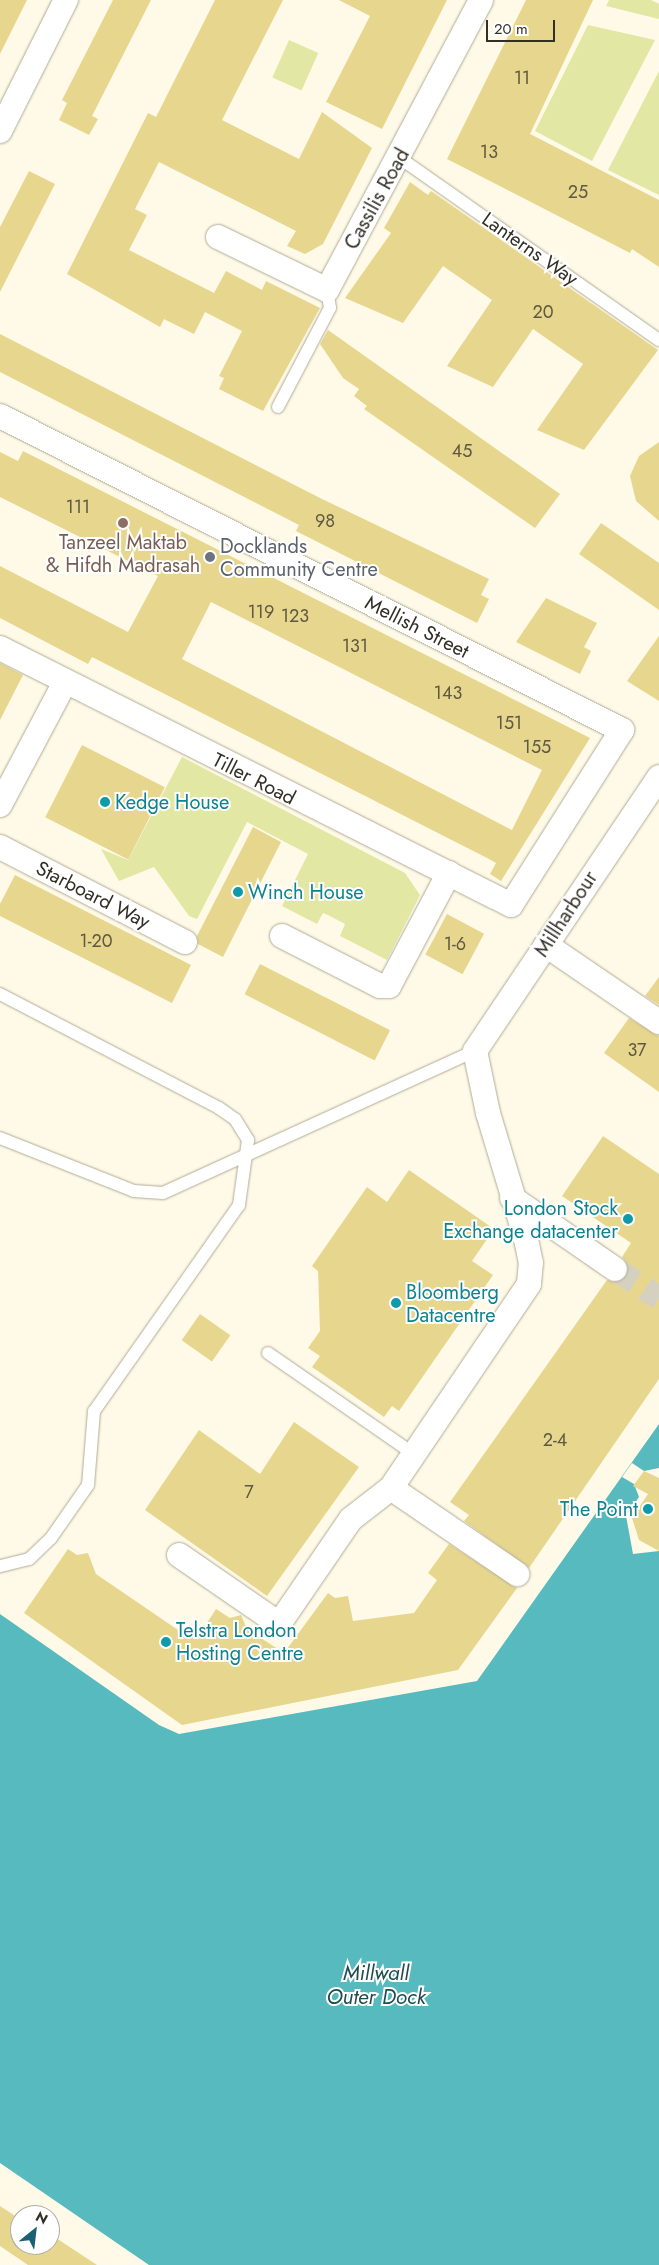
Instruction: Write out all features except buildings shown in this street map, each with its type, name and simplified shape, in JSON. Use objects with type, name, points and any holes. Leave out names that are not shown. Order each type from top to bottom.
[{"type":"street","points":[[0,131],[66,0]]},
{"type":"street","name":"Cassilis Road","points":[[328,290],[400,158],[481,0]]},
{"type":"street","points":[[218,237],[328,290]]},
{"type":"street","name":"Mellish Street","points":[[0,416],[622,730],[511,906]]},
{"type":"street","name":"Tiller Road","points":[[0,648],[265,785],[449,872],[511,906]]},
{"type":"street","points":[[0,805],[65,682]]},
{"type":"street","name":"Millharbour","points":[[475,1051],[659,778]]},
{"type":"street","name":"Starboard Way","points":[[0,847],[185,942]]},
{"type":"street","points":[[282,936],[380,986],[389,986],[449,872]]},
{"type":"street","points":[[546,944],[659,1022]]},
{"type":"street","points":[[179,1555],[279,1624],[351,1519],[391,1488],[529,1284],[531,1263],[512,1198],[475,1051]]},
{"type":"street","points":[[512,1198],[615,1269]]},
{"type":"street","points":[[391,1488],[517,1574]]},
{"type":"lane","name":"Lanterns Way","points":[[400,158],[447,196],[659,340]]},
{"type":"lane","points":[[278,407],[330,308],[328,290]]},
{"type":"lane","points":[[0,994],[220,1108],[243,1129],[247,1156],[239,1205],[94,1411],[88,1485],[51,1538],[29,1559],[0,1566]]},
{"type":"lane","points":[[0,1138],[134,1192],[163,1193],[475,1051]]},
{"type":"lane","points":[[268,1353],[414,1454]]},
{"type":"green space","points":[[609,0],[651,0],[659,4],[659,19],[606,6]]},
{"type":"green space","points":[[588,25],[655,40],[592,161],[535,131]]},
{"type":"green space","points":[[289,40],[318,53],[302,90],[272,77]]},
{"type":"green space","points":[[659,71],[659,195],[608,170]]},
{"type":"green space","points":[[182,757],[405,873],[420,895],[387,960],[340,936],[345,924],[328,915],[323,913],[317,924],[282,906],[308,854],[247,822],[197,919],[189,916],[154,867],[119,881],[101,849],[128,860]]},
{"type":"water","name":"Millwall Outer Dock","points":[[659,1424],[659,2265],[149,2265],[0,2163],[0,1614],[159,1725],[179,1734],[477,1681]]},
{"type":"pier","name":"The Point","points":[[632,1463],[644,1471],[659,1468],[659,1551],[633,1554],[626,1516],[639,1497],[634,1484],[622,1477]]},
{"type":"tunnel","points":[[615,1269],[659,1298]]},
{"type":"place","name":"Tanzeel Maktab & Hifdh Madrasah","points":[[123,523]]},
{"type":"place","name":"Docklands Community Centre","points":[[210,557]]},
{"type":"place","name":"Kedge House","points":[[105,802]]},
{"type":"place","name":"Winch House","points":[[238,892]]},
{"type":"place","name":"London Stock Exchange datacenter","points":[[628,1219]]},
{"type":"place","name":"Bloomberg Datacentre","points":[[396,1303]]},
{"type":"place","name":"The Point","points":[[648,1509]]},
{"type":"place","name":"Telstra London Hosting Centre","points":[[166,1642]]}]
